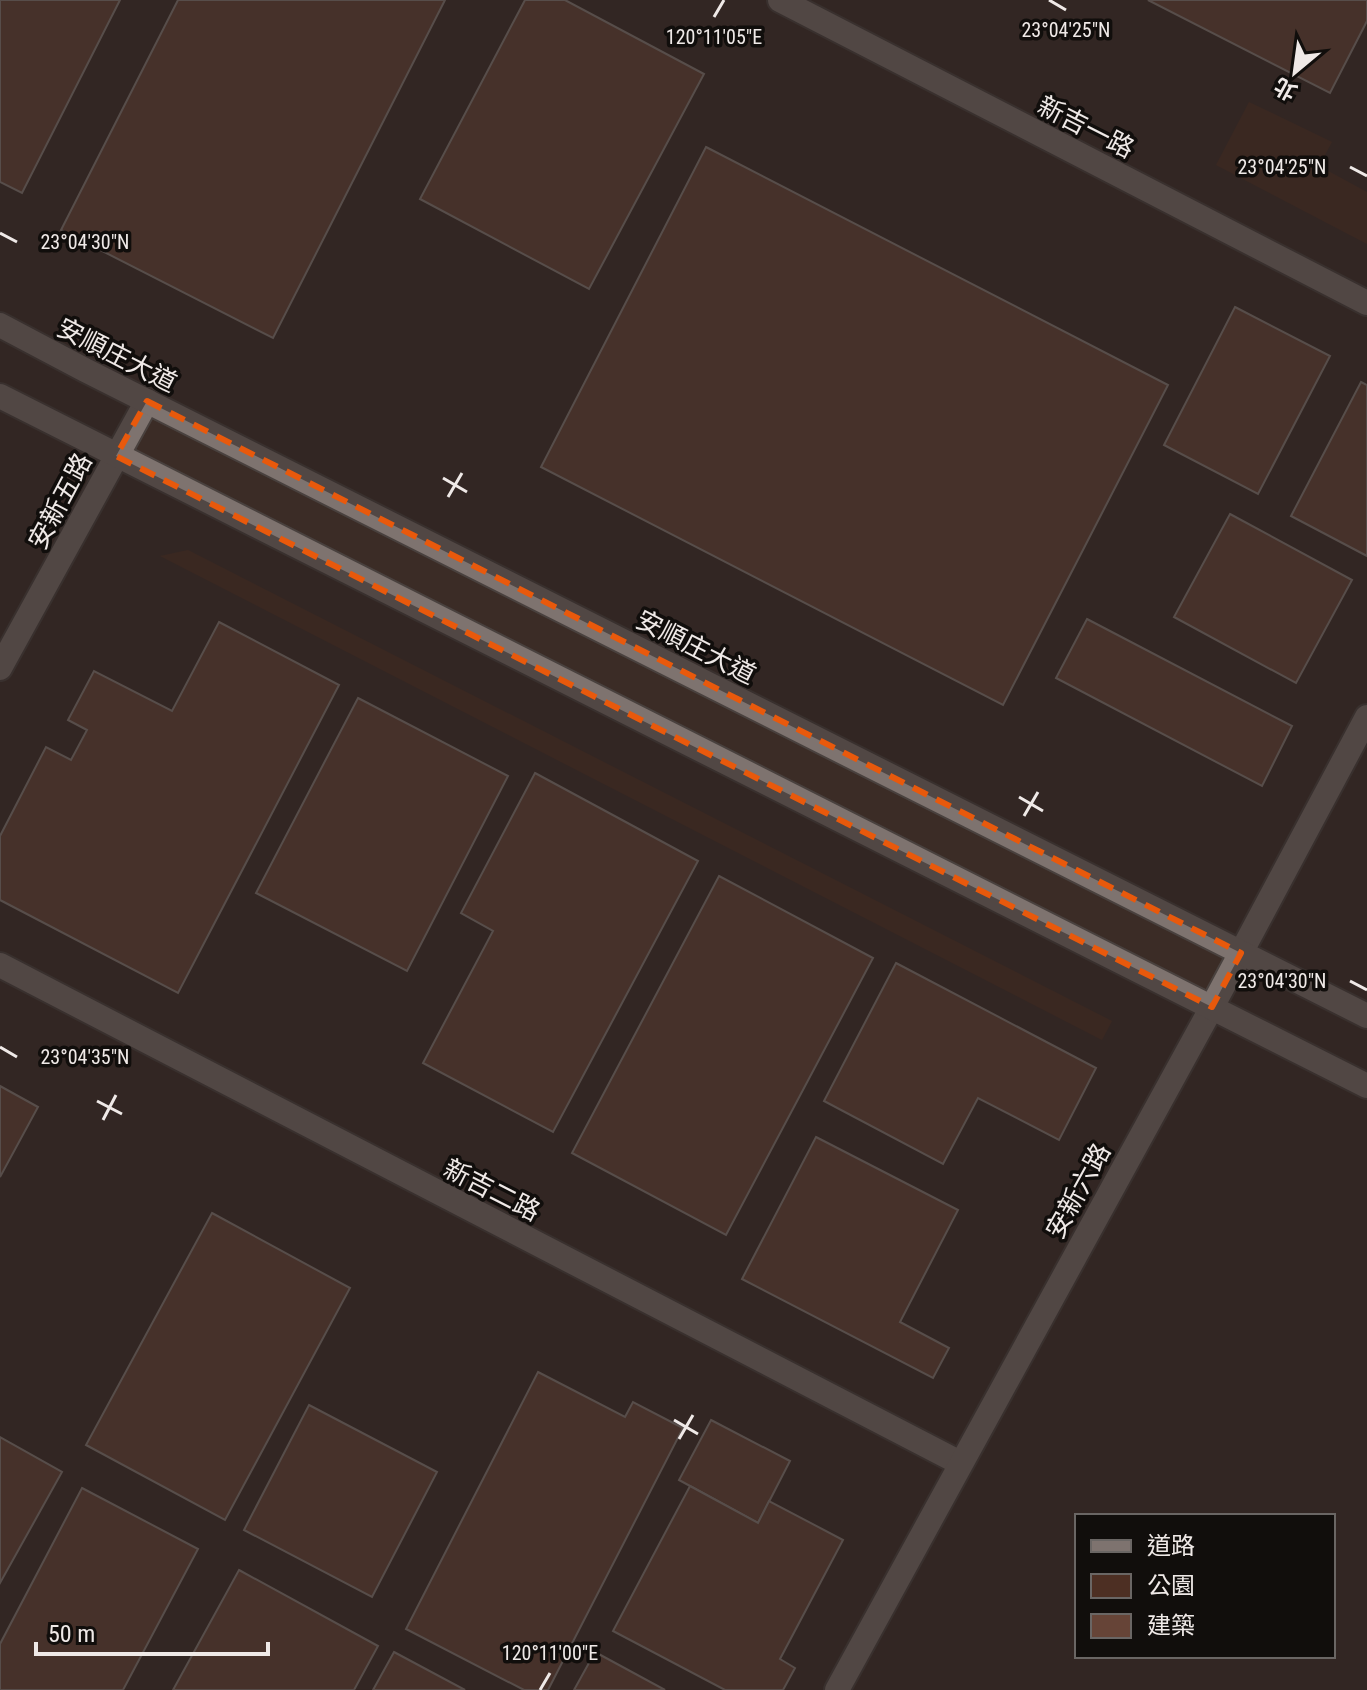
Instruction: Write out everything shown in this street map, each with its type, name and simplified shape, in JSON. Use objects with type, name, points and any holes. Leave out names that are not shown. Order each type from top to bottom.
[{"type":"street","name":"新吉一路","points":[[780,0],[1367,303]]},
{"type":"street","name":"安順庄大道","points":[[0,325],[1367,1016]]},
{"type":"street","points":[[0,396],[1367,1086]]},
{"type":"street","name":"安新五路","points":[[0,668],[147,401]]},
{"type":"street","name":"安新六路","points":[[837,1690],[1212,1007],[1367,717]]},
{"type":"street","name":"新吉二路","points":[[0,965],[960,1463]]},
{"type":"highlighted area","points":[[147,401],[1241,953],[1212,1007],[116,456]]},
{"type":"shaded area","points":[[0,0],[1367,0],[1367,1690],[0,1690]]},
{"type":"green space","points":[[1249,102],[1332,142],[1319,166],[1367,192],[1367,244],[1216,165]]},
{"type":"green space","points":[[188,550],[1112,1021],[1102,1040],[160,556]]},
{"type":"building","points":[[0,0],[120,0],[22,193],[0,182]]},
{"type":"building","points":[[178,0],[445,0],[273,338],[61,230]]},
{"type":"building","points":[[525,0],[565,0],[704,74],[589,289],[420,199]]},
{"type":"building","points":[[1148,0],[1367,0],[1367,21],[1330,93]]},
{"type":"building","points":[[706,147],[1168,385],[1003,705],[541,467]]},
{"type":"building","points":[[1235,307],[1330,356],[1258,494],[1164,445]]},
{"type":"building","points":[[1361,382],[1367,385],[1367,556],[1291,516]]},
{"type":"building","points":[[1230,514],[1352,580],[1296,683],[1174,617]]},
{"type":"building","points":[[1087,619],[1292,726],[1262,786],[1056,678]]},
{"type":"building","points":[[219,622],[339,685],[178,993],[0,900],[0,836],[46,747],[71,760],[87,730],[68,720],[94,671],[172,711]]},
{"type":"building","points":[[358,698],[508,776],[407,971],[256,893]]},
{"type":"building","points":[[535,773],[698,861],[553,1132],[423,1063],[493,931],[461,913]]},
{"type":"building","points":[[719,876],[873,958],[726,1235],[572,1153]]},
{"type":"building","points":[[896,963],[1096,1068],[1059,1140],[978,1098],[943,1164],[824,1101]]},
{"type":"building","points":[[0,1086],[38,1107],[0,1177]]},
{"type":"building","points":[[816,1137],[958,1210],[900,1322],[949,1348],[933,1378],[742,1279]]},
{"type":"building","points":[[212,1213],[350,1288],[225,1520],[86,1445]]},
{"type":"building","points":[[538,1372],[625,1417],[633,1402],[683,1428],[548,1690],[524,1690],[406,1629]]},
{"type":"building","points":[[309,1405],[437,1472],[372,1597],[244,1530]]},
{"type":"building","points":[[711,1420],[790,1461],[758,1523],[679,1480]]},
{"type":"building","points":[[0,1437],[62,1472],[0,1583]]},
{"type":"building","points":[[690,1486],[758,1523],[769,1501],[843,1540],[780,1659],[795,1668],[783,1690],[725,1690],[613,1631]]},
{"type":"building","points":[[82,1488],[198,1549],[123,1690],[0,1690],[0,1644]]},
{"type":"building","points":[[239,1570],[378,1646],[354,1690],[173,1690]]},
{"type":"building","points":[[394,1652],[465,1690],[373,1690]]},
{"type":"building","points":[[595,1652],[665,1690],[574,1690]]}]
